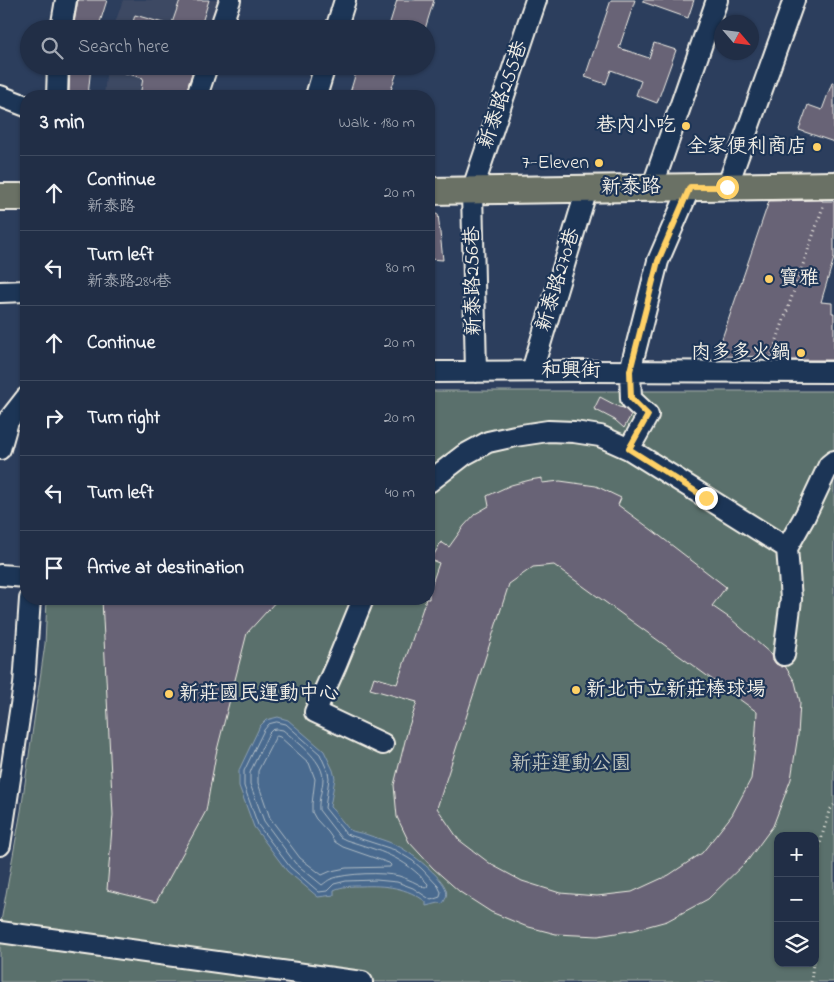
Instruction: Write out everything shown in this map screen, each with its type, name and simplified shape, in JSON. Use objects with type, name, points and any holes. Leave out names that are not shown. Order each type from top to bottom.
[{"type":"main road","name":"新泰路","points":[[435,191],[832,185]]},
{"type":"main road","points":[[0,197],[20,197]]},
{"type":"street","points":[[63,20],[66,0]]},
{"type":"street","points":[[223,20],[230,0]]},
{"type":"street","points":[[338,20],[344,0]]},
{"type":"street","name":"新泰路255巷","points":[[472,191],[536,0]]},
{"type":"street","points":[[652,188],[717,0]]},
{"type":"street","points":[[727,187],[794,0]]},
{"type":"street","points":[[58,75],[58,90]]},
{"type":"street","points":[[199,90],[204,75]]},
{"type":"street","points":[[318,90],[322,75]]},
{"type":"street","points":[[0,96],[20,104]]},
{"type":"street","points":[[629,449],[648,415],[631,398],[630,371],[658,261],[690,187]]},
{"type":"street","name":"新泰路270巷","points":[[532,371],[587,189]]},
{"type":"street","name":"新泰路256巷","points":[[472,191],[476,372]]},
{"type":"street","points":[[0,292],[20,291]]},
{"type":"street","name":"和興街","points":[[435,372],[834,372]]},
{"type":"street","points":[[0,450],[4,420],[20,404]]},
{"type":"street","points":[[435,478],[464,456],[488,442],[548,431],[600,436],[629,449],[787,548]]},
{"type":"street","points":[[784,655],[791,599],[787,548],[805,516],[829,465],[834,461]]},
{"type":"street","points":[[0,575],[20,577]]},
{"type":"street","points":[[0,845],[24,685],[30,605]]},
{"type":"street","points":[[361,605],[314,712],[383,744]]},
{"type":"street","points":[[0,932],[362,982]]},
{"type":"path","points":[[766,372],[832,185]]},
{"type":"path","points":[[819,848],[829,812],[834,805]]},
{"type":"path","points":[[811,982],[813,967]]},
{"type":"shaded area","points":[[123,0],[220,0],[214,20],[116,20]]},
{"type":"shaded area","points":[[106,75],[198,75],[194,90],[105,90]]},
{"type":"green space","name":"新莊運動公園","points":[[435,391],[834,391],[834,982],[0,982],[0,927],[21,811],[45,644],[47,605],[435,605]]},
{"type":"water","points":[[278,717],[288,720],[324,751],[335,778],[330,807],[349,829],[394,844],[418,859],[444,885],[447,894],[442,904],[426,906],[426,902],[411,893],[379,886],[344,887],[334,890],[334,895],[318,897],[287,871],[254,827],[239,786],[239,770],[260,726],[266,720]]},
{"type":"building","points":[[78,0],[107,0],[101,20],[75,20]]},
{"type":"building","points":[[180,0],[209,0],[203,20],[173,20]]},
{"type":"building","points":[[397,0],[434,0],[428,20],[391,20]]},
{"type":"building","points":[[611,0],[635,0],[619,48],[649,58],[654,43],[676,50],[657,103],[636,95],[641,81],[611,70],[606,84],[585,77]]},
{"type":"building","points":[[643,0],[694,0],[688,18],[643,2]]},
{"type":"building","points":[[135,15],[152,20],[134,20]]},
{"type":"building","points":[[70,75],[90,75],[89,90],[69,90]]},
{"type":"building","points":[[132,75],[191,75],[187,90],[141,90],[143,78]]},
{"type":"building","points":[[355,75],[396,75],[391,90],[351,90]]},
{"type":"building","points":[[832,83],[834,83],[834,142],[799,130],[808,105],[822,110]]},
{"type":"building","points":[[769,201],[834,201],[834,258],[821,302],[832,303],[832,313],[834,313],[834,360],[783,360],[779,357],[716,356]]},
{"type":"building","points":[[435,214],[438,214],[443,260],[435,259]]},
{"type":"building","points":[[600,397],[624,408],[631,415],[624,428],[615,420],[594,409]]},
{"type":"building","points":[[542,478],[542,483],[560,481],[596,486],[621,498],[618,505],[726,587],[712,606],[731,619],[772,655],[776,664],[782,667],[785,666],[795,682],[800,702],[798,735],[791,779],[773,826],[748,860],[708,899],[667,921],[634,930],[598,936],[556,934],[525,926],[491,912],[460,892],[433,868],[409,842],[397,817],[394,785],[417,702],[370,689],[374,677],[397,684],[424,605],[435,605],[435,575],[439,563],[435,562],[435,553],[441,542],[449,547],[475,514],[489,506],[487,496],[511,485]],"holes":[[[554,565],[757,712],[751,779],[732,815],[702,853],[669,875],[632,892],[597,896],[560,893],[522,881],[492,865],[459,840],[437,808],[509,584],[533,567]]]},
{"type":"building","name":"新莊國民運動中心","points":[[102,605],[273,605],[247,633],[216,754],[206,811],[156,902],[107,890],[113,815]]},
{"type":"place","name":"巷内小吃","points":[[686,126]]},
{"type":"place","name":"全家便利商店","points":[[817,147]]},
{"type":"place","name":"7-Eleven","points":[[599,163]]},
{"type":"place","name":"寶雅","points":[[769,279]]},
{"type":"place","name":"肉多多火鍋","points":[[801,353]]},
{"type":"place","name":"新北市立新莊棒球場","points":[[576,690]]},
{"type":"place","name":"新莊國民運動中心","points":[[169,694]]},
{"type":"route","points":[[706,498],[629,449],[648,415],[631,398],[630,371],[658,261],[690,187],[727,187]]}]
